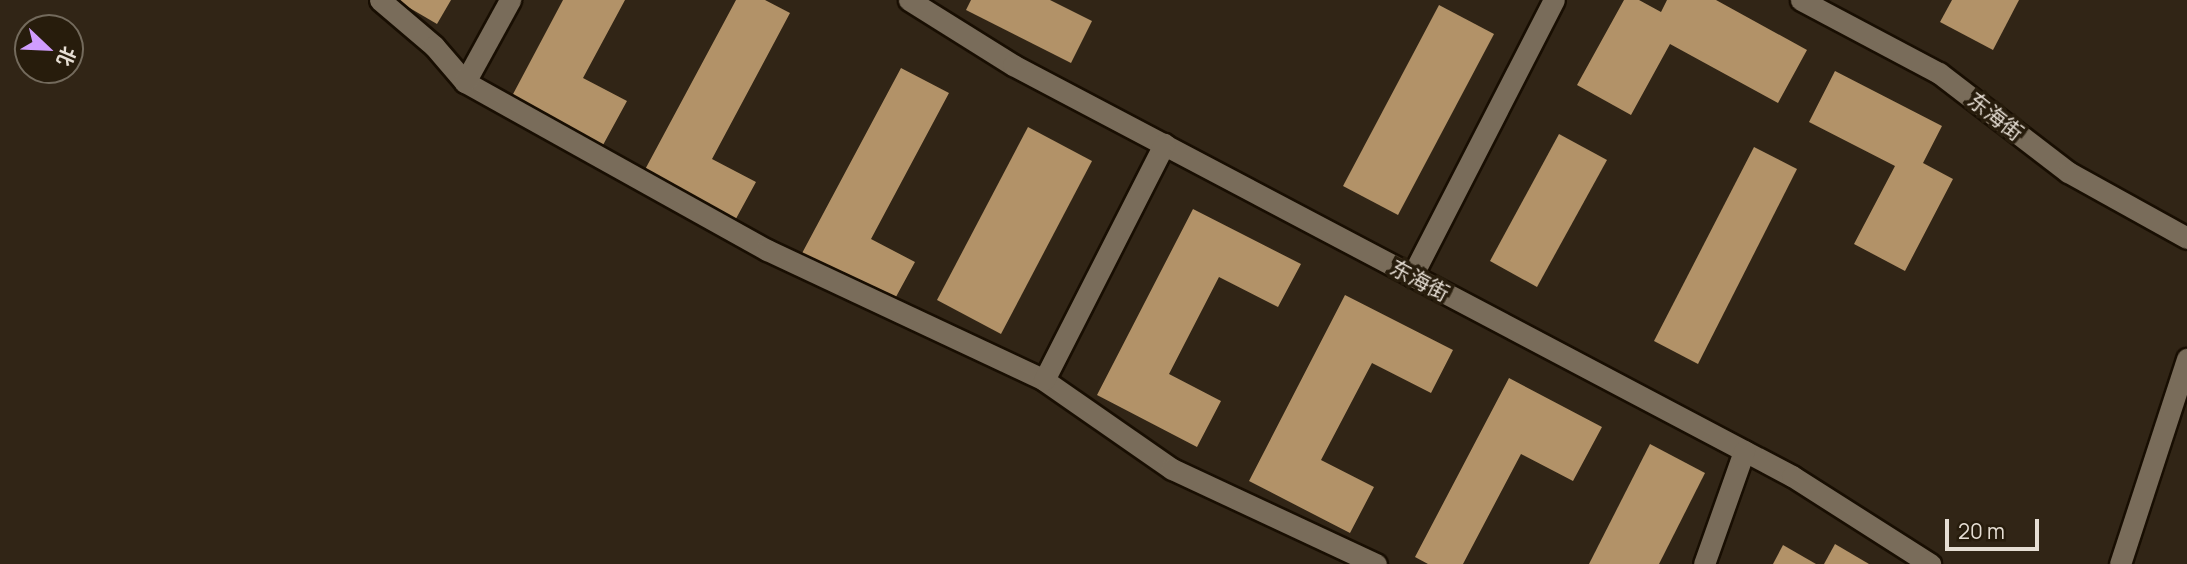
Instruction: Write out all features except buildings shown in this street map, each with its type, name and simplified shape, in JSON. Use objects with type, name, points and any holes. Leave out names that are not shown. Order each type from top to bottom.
[{"type":"street","points":[[380,0],[434,46],[465,82],[767,250],[1044,380],[1172,469],[1376,564]]},
{"type":"street","points":[[465,82],[510,0]]},
{"type":"street","name":"东海街","points":[[909,0],[1013,65],[1744,452],[1930,564]]},
{"type":"street","points":[[1412,276],[1554,0]]},
{"type":"street","name":"东海街","points":[[1801,0],[1939,73],[2068,172],[2187,238]]},
{"type":"street","points":[[1044,380],[1164,144]]},
{"type":"street","points":[[2120,564],[2187,359]]},
{"type":"street","points":[[1704,564],[1744,452]]}]
